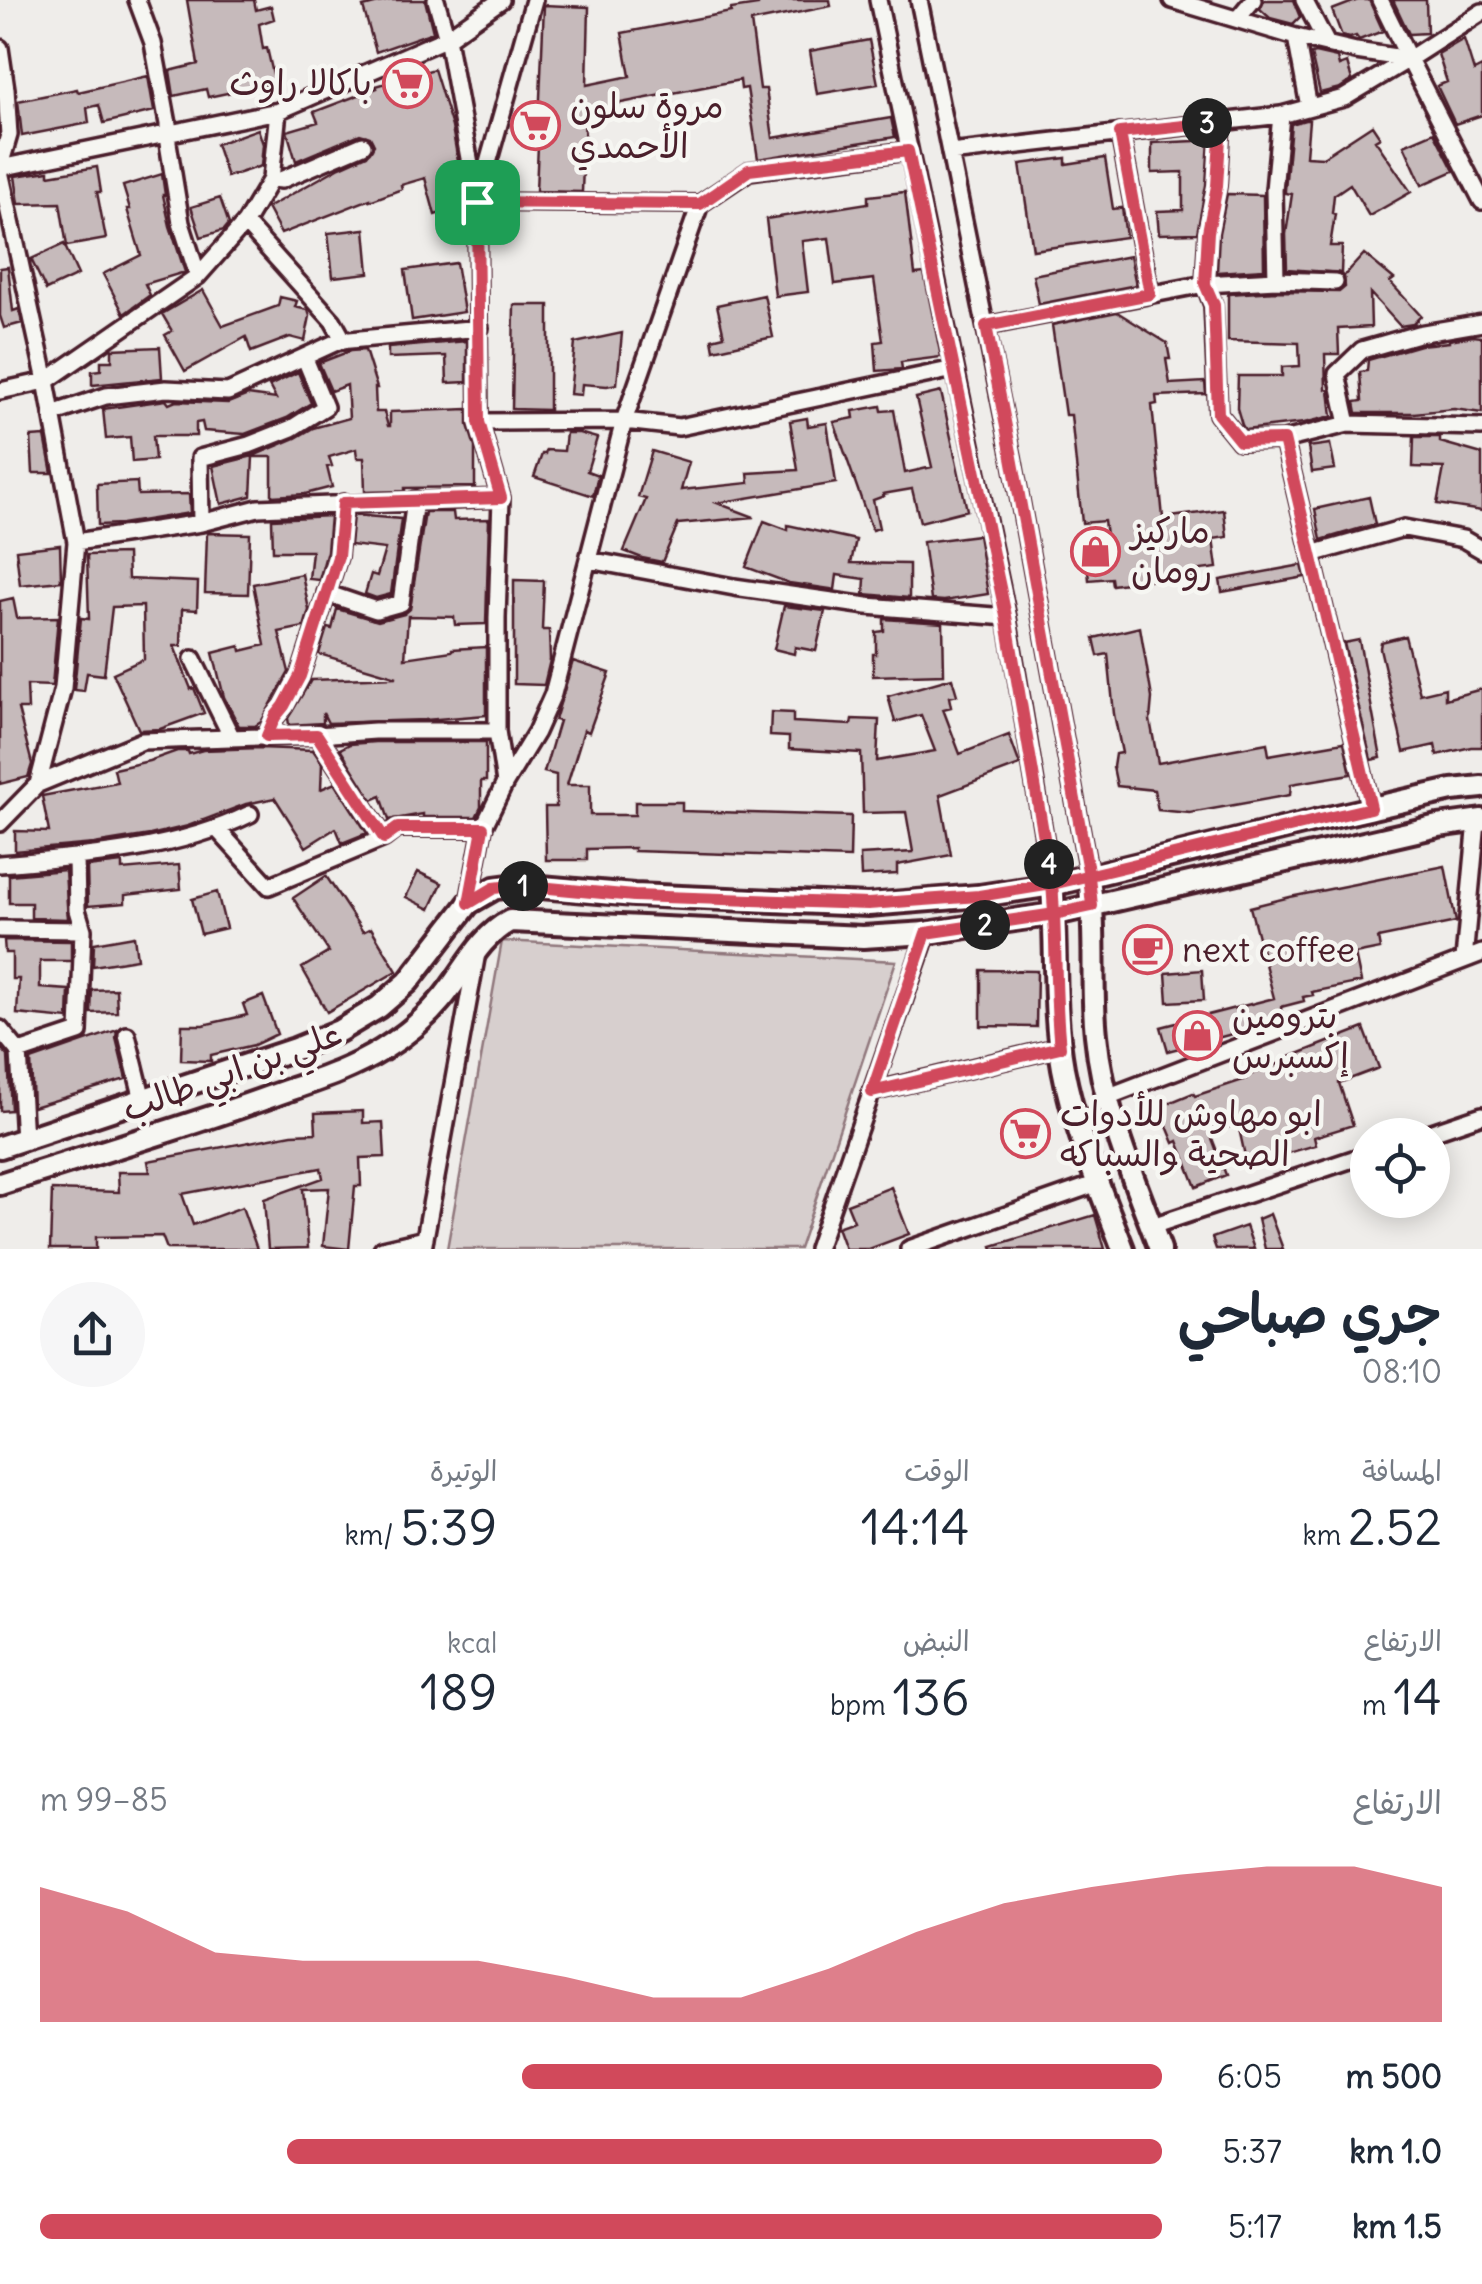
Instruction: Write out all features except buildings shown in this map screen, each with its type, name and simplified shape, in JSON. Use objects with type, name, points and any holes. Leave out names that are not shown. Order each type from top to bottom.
[{"type":"main road","points":[[469,903],[494,888],[518,885],[634,896],[868,904],[979,896],[1089,876],[1371,808],[1482,787]]},
{"type":"main road","name":"علي بن ابي طالب","points":[[0,1184],[243,1107],[350,1068],[383,1049],[429,1012],[477,949],[510,921],[862,937],[926,933],[1055,914],[1438,826],[1480,821]]},
{"type":"main road","points":[[1089,876],[1096,1036],[1107,1096],[1119,1141],[1160,1249]]},
{"type":"main road","points":[[1052,884],[1060,1047],[1075,1124],[1123,1249]]},
{"type":"main road","name":"علي بن ابي طالب","points":[[0,1147],[340,1031],[408,982],[469,903]]},
{"type":"street","points":[[137,0],[153,43],[181,223],[198,276]]},
{"type":"street","points":[[436,0],[447,38],[477,202],[479,422],[501,498],[498,731],[505,783]]},
{"type":"street","points":[[0,169],[278,111],[447,38],[501,0]]},
{"type":"street","points":[[477,202],[534,0]]},
{"type":"street","points":[[878,0],[1006,616],[1052,884]]},
{"type":"street","points":[[919,0],[1012,457],[1089,876]]},
{"type":"street","points":[[1172,0],[1296,37],[1409,59]]},
{"type":"street","points":[[1238,18],[1253,0]]},
{"type":"street","points":[[1304,0],[1326,42]]},
{"type":"street","points":[[1380,0],[1482,201]]},
{"type":"street","points":[[950,153],[1280,115],[1344,98],[1482,12]]},
{"type":"street","points":[[1296,37],[1309,107]]},
{"type":"street","points":[[0,48],[9,134],[0,169],[76,542],[63,688],[38,784]]},
{"type":"street","points":[[0,391],[46,381],[198,276],[245,224],[271,179],[278,111]]},
{"type":"street","points":[[1276,280],[1274,190],[1280,115]]},
{"type":"street","points":[[1221,122],[1205,284],[1214,305],[1218,414],[1240,441],[1284,440],[1348,424],[1482,427]]},
{"type":"street","points":[[1120,133],[1150,294]]},
{"type":"street","points":[[271,179],[281,180],[364,145]]},
{"type":"street","points":[[477,202],[700,204],[749,170],[908,151]]},
{"type":"street","points":[[469,903],[483,828],[553,694],[624,421],[700,204]]},
{"type":"street","points":[[245,224],[333,321],[344,341]]},
{"type":"street","points":[[986,326],[1205,284],[1334,282]]},
{"type":"street","points":[[1348,424],[1337,374],[1362,350],[1418,334],[1482,323]]},
{"type":"street","points":[[52,414],[106,396],[166,390],[228,392],[344,341],[480,328]]},
{"type":"street","points":[[202,523],[200,458],[292,428],[325,407],[306,361]]},
{"type":"street","points":[[479,422],[624,421],[679,427],[954,369]]},
{"type":"street","points":[[1284,440],[1371,808]]},
{"type":"street","points":[[76,542],[202,523],[258,508],[501,498]]},
{"type":"street","points":[[326,593],[376,610],[401,604],[415,500]]},
{"type":"street","points":[[267,736],[300,676],[338,557],[343,503]]},
{"type":"street","points":[[1312,554],[1404,528],[1463,539],[1482,550]]},
{"type":"street","points":[[589,560],[867,606],[1006,616]]},
{"type":"street","points":[[193,659],[232,738]]},
{"type":"street","points":[[0,823],[38,784],[142,740],[374,731],[498,731]]},
{"type":"street","points":[[317,735],[384,838]]},
{"type":"street","points":[[0,864],[118,852],[218,830],[250,814]]},
{"type":"street","points":[[1464,960],[1480,821]]},
{"type":"street","points":[[218,830],[268,886],[384,838],[398,828],[483,828]]},
{"type":"street","points":[[19,1052],[79,1032],[83,930],[78,910],[76,858]]},
{"type":"street","points":[[0,929],[83,930]]},
{"type":"street","points":[[817,1249],[926,933]]},
{"type":"street","points":[[382,1249],[424,1244],[477,949]]},
{"type":"street","points":[[1107,1096],[1482,952]]},
{"type":"street","points":[[0,1029],[19,1052],[24,1140]]},
{"type":"street","points":[[127,1035],[143,1100]]},
{"type":"street","points":[[872,1092],[1060,1047]]},
{"type":"street","points":[[1450,1126],[1482,1115]]},
{"type":"street","points":[[1152,1226],[1350,1160]]},
{"type":"street","points":[[909,1249],[1098,1183]]},
{"type":"shaded area","points":[[502,941],[896,961],[799,1249],[447,1249]]},
{"type":"place","name":"باكالا راوث","points":[[407,83]]},
{"type":"place","name":"مروة سلون الأحمدي","points":[[535,126]]},
{"type":"place","name":"ماركيز رومان","points":[[1096,551]]},
{"type":"place","name":"next coffee","points":[[1147,950]]},
{"type":"place","name":"بترومين إكسبرس","points":[[1197,1036]]},
{"type":"place","name":"ابو مهاوش للأدوات الصحية والسباكه","points":[[1025,1134]]},
{"type":"route","points":[[477,202],[479,422],[501,498],[343,503],[338,557],[300,676],[267,736],[317,735],[384,838],[398,828],[483,828],[469,903],[494,888],[518,885],[634,896],[868,904],[979,896],[1052,884],[1055,914],[1057,1018],[1060,1047],[872,1092],[926,933],[1055,914],[1092,906],[1089,876],[986,326],[1150,294],[1120,133],[1221,122],[1205,284],[1214,305],[1218,414],[1240,441],[1284,440],[1371,808],[1314,820],[1089,876],[1052,884],[1006,616],[908,151],[749,170],[700,204],[477,202]]}]
